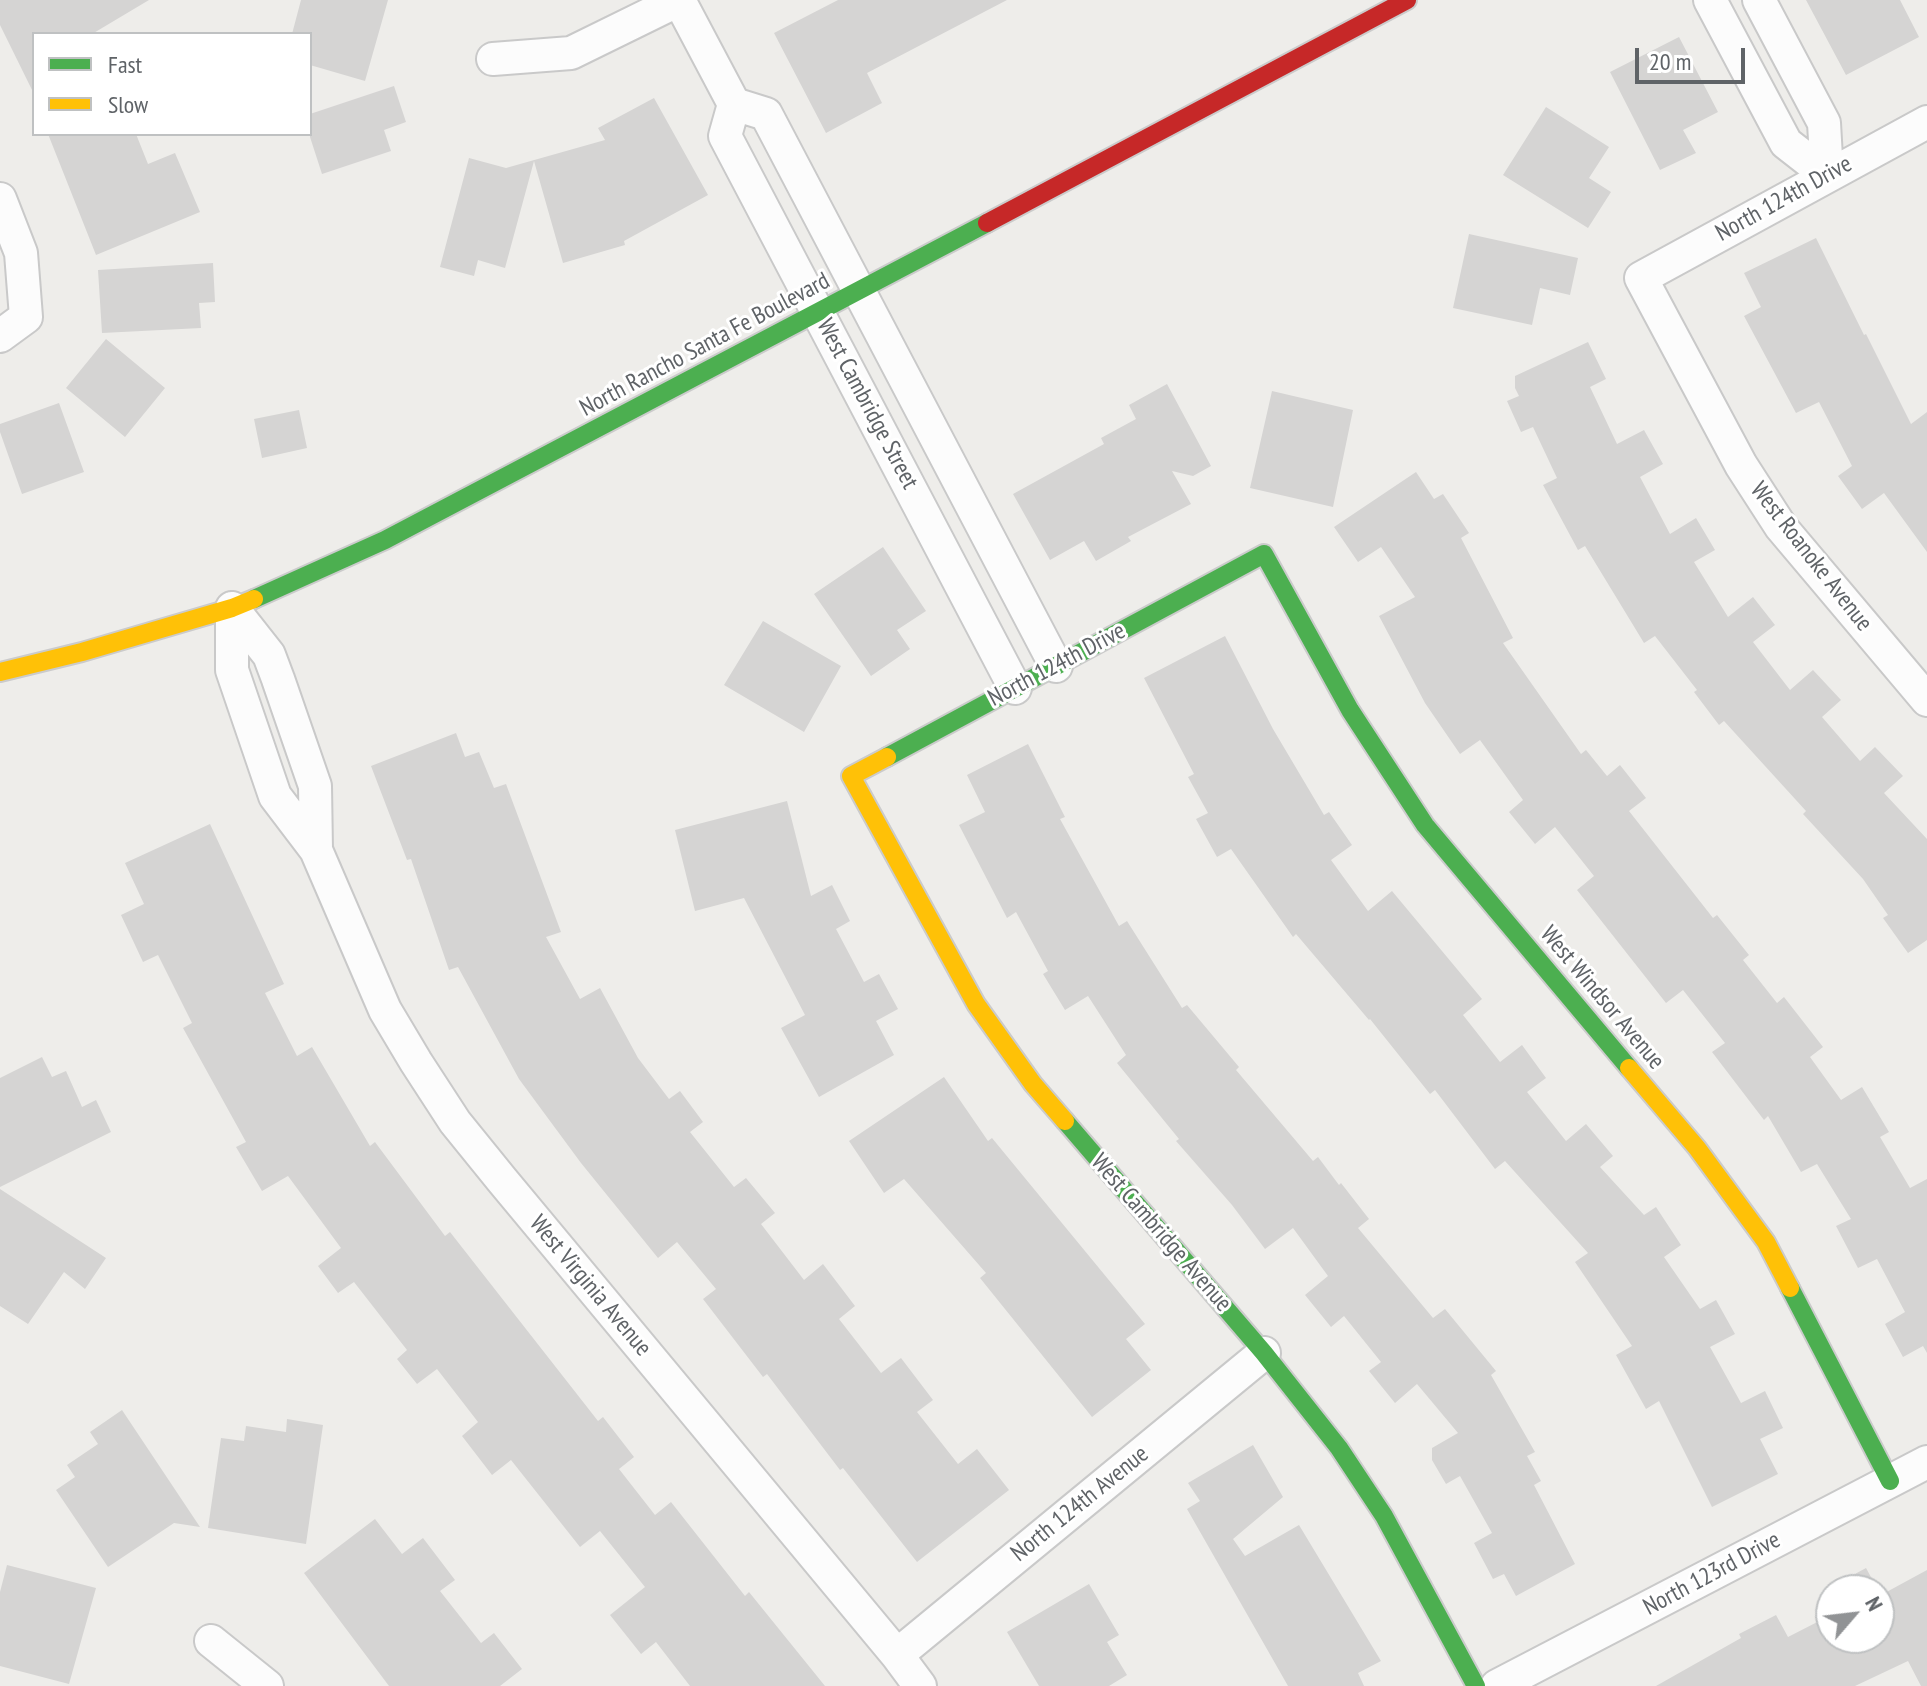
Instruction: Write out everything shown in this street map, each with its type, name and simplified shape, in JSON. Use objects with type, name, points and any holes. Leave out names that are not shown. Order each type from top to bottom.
[{"type":"street","points":[[493,59],[571,53],[679,0],[734,104]]},
{"type":"street","name":"North Rancho Santa Fe Boulevard","points":[[0,672],[82,652],[232,608],[385,540],[1407,0]]},
{"type":"street","points":[[1710,0],[1786,143],[1827,175]]},
{"type":"street","points":[[1759,0],[1824,123],[1827,175]]},
{"type":"street","name":"West Cambridge Street","points":[[1015,688],[725,136],[734,104],[766,114],[1056,666]]},
{"type":"street","name":"North 124th Drive","points":[[1641,278],[1927,122]]},
{"type":"street","points":[[0,199],[21,253],[26,317],[0,336]]},
{"type":"street","name":"West Roanoke Avenue","points":[[1641,278],[1741,465],[1781,527],[1927,700]]},
{"type":"street","name":"North 124th Drive","points":[[851,776],[1264,554]]},
{"type":"street","name":"West Windsor Avenue","points":[[1264,554],[1350,710],[1425,825],[1697,1148],[1766,1242],[1890,1481]]},
{"type":"street","name":"West Virginia Avenue","points":[[232,608],[269,655],[315,786],[316,850],[385,1010],[455,1122],[920,1686]]},
{"type":"street","name":"West Cambridge Avenue","points":[[851,776],[976,1004],[1024,1072],[1264,1353],[1339,1448],[1384,1516],[1476,1686]]},
{"type":"street","name":"North 124th Avenue","points":[[897,1655],[1264,1353]]},
{"type":"street","name":"North 123rd Drive","points":[[1497,1686],[1927,1462]]},
{"type":"street","points":[[211,1641],[267,1686]]},
{"type":"building","points":[[0,0],[149,0],[95,32],[32,32],[32,90],[0,25]]},
{"type":"building","points":[[301,0],[388,0],[365,81],[312,66],[312,32],[293,32]]},
{"type":"building","points":[[838,0],[1007,0],[867,73],[882,103],[826,133],[774,33]]},
{"type":"building","points":[[1806,0],[1900,0],[1919,37],[1846,75]]},
{"type":"building","points":[[1679,37],[1718,112],[1683,130],[1696,153],[1660,170],[1610,72]]},
{"type":"building","points":[[394,86],[406,122],[384,130],[391,151],[322,174],[310,137],[312,113]]},
{"type":"building","points":[[654,98],[708,195],[624,241],[625,245],[563,263],[534,161],[505,268],[478,260],[474,276],[440,267],[469,158],[506,168],[605,140],[598,128]]},
{"type":"building","points":[[1546,107],[1609,147],[1589,178],[1611,192],[1588,228],[1503,175]]},
{"type":"building","points":[[49,136],[137,136],[148,164],[175,153],[200,212],[96,255]]},
{"type":"building","points":[[1469,234],[1578,258],[1570,295],[1540,288],[1532,325],[1453,308]]},
{"type":"building","points":[[1816,238],[1911,424],[1927,412],[1927,552],[1884,493],[1862,509],[1838,476],[1852,466],[1819,402],[1796,413],[1744,316],[1761,307],[1744,273]]},
{"type":"building","points":[[213,263],[215,302],[199,303],[201,328],[102,333],[98,270]]},
{"type":"building","points":[[106,339],[165,388],[125,437],[66,388]]},
{"type":"building","points":[[1588,342],[1606,379],[1590,387],[1617,444],[1644,430],[1663,464],[1640,477],[1670,534],[1696,518],[1715,550],[1694,562],[1728,617],[1753,597],[1775,625],[1753,642],[1790,690],[1813,670],[1841,700],[1822,717],[1860,761],[1875,747],[1903,776],[1884,793],[1927,839],[1927,940],[1908,953],[1883,918],[1888,915],[1863,879],[1803,814],[1806,811],[1724,721],[1719,725],[1694,692],[1697,690],[1655,636],[1644,643],[1585,546],[1578,550],[1543,485],[1557,478],[1533,427],[1521,432],[1507,401],[1519,396],[1515,376]]},
{"type":"building","points":[[1167,384],[1211,466],[1193,476],[1172,471],[1191,504],[1128,537],[1131,541],[1096,561],[1084,541],[1050,560],[1013,494],[1104,444],[1101,438],[1136,419],[1129,405]]},
{"type":"building","points":[[1272,391],[1353,410],[1333,507],[1250,488]]},
{"type":"building","points":[[59,403],[84,472],[22,494],[0,424]]},
{"type":"building","points":[[299,410],[307,448],[262,458],[254,419]]},
{"type":"building","points":[[1416,472],[1434,499],[1443,494],[1469,533],[1461,538],[1513,638],[1503,643],[1581,754],[1586,750],[1607,776],[1620,765],[1646,798],[1629,811],[1713,918],[1717,915],[1749,955],[1743,960],[1777,1003],[1784,997],[1823,1047],[1810,1057],[1841,1100],[1862,1087],[1889,1132],[1880,1137],[1910,1188],[1927,1179],[1927,1353],[1923,1346],[1903,1357],[1885,1324],[1905,1312],[1877,1259],[1858,1268],[1836,1226],[1851,1219],[1817,1164],[1801,1172],[1768,1116],[1764,1120],[1712,1052],[1725,1043],[1683,990],[1666,1003],[1577,890],[1594,876],[1555,827],[1535,844],[1509,812],[1523,800],[1480,740],[1460,754],[1425,703],[1379,616],[1415,597],[1381,547],[1358,562],[1334,527]]},
{"type":"building","points":[[883,547],[926,611],[897,630],[910,649],[871,676],[814,594]]},
{"type":"building","points":[[763,621],[841,666],[804,732],[724,685]]},
{"type":"building","points":[[1225,636],[1273,729],[1324,815],[1329,812],[1352,845],[1331,860],[1368,911],[1392,891],[1482,999],[1463,1015],[1500,1062],[1522,1045],[1546,1078],[1527,1092],[1566,1141],[1586,1124],[1613,1156],[1600,1167],[1644,1215],[1656,1207],[1681,1245],[1664,1257],[1700,1309],[1716,1300],[1735,1334],[1710,1347],[1741,1403],[1765,1391],[1783,1428],[1760,1439],[1778,1474],[1712,1507],[1659,1401],[1646,1409],[1616,1355],[1632,1346],[1575,1262],[1588,1253],[1505,1161],[1495,1169],[1435,1090],[1430,1094],[1296,934],[1293,937],[1231,849],[1217,857],[1196,819],[1208,813],[1188,777],[1194,774],[1144,678]]},
{"type":"building","points":[[456,733],[465,757],[479,752],[494,788],[506,784],[561,932],[546,937],[580,999],[600,988],[638,1058],[669,1099],[680,1091],[703,1122],[690,1132],[734,1187],[746,1178],[775,1213],[761,1224],[804,1280],[823,1264],[855,1306],[839,1319],[881,1373],[901,1358],[933,1400],[917,1412],[958,1464],[977,1449],[1009,1490],[917,1562],[843,1468],[840,1470],[767,1374],[763,1377],[703,1299],[716,1289],[677,1242],[658,1258],[581,1163],[519,1079],[458,967],[449,970],[411,859],[407,860],[371,766]]},
{"type":"building","points":[[1028,744],[1065,817],[1060,819],[1119,926],[1127,921],[1182,1008],[1187,1005],[1239,1067],[1236,1070],[1313,1161],[1318,1157],[1339,1185],[1341,1183],[1369,1219],[1358,1228],[1433,1318],[1445,1309],[1496,1371],[1491,1375],[1535,1452],[1527,1456],[1541,1481],[1534,1485],[1575,1564],[1516,1596],[1504,1574],[1493,1579],[1474,1543],[1492,1533],[1460,1476],[1446,1484],[1432,1460],[1432,1448],[1458,1433],[1417,1384],[1395,1403],[1369,1371],[1381,1362],[1344,1316],[1331,1327],[1305,1295],[1328,1276],[1293,1228],[1265,1249],[1117,1063],[1126,1055],[1088,996],[1065,1010],[1043,974],[1048,971],[1016,912],[1007,918],[959,825],[985,812],[967,775]]},
{"type":"building","points":[[787,801],[811,896],[832,885],[850,921],[836,929],[864,982],[879,974],[898,1009],[876,1021],[894,1055],[819,1097],[781,1028],[805,1015],[744,898],[695,911],[675,830]]},
{"type":"building","points":[[210,824],[284,984],[265,993],[297,1056],[312,1047],[370,1146],[375,1142],[445,1236],[450,1232],[598,1421],[603,1417],[634,1457],[619,1469],[655,1515],[671,1502],[745,1596],[749,1592],[825,1686],[690,1686],[656,1642],[641,1654],[610,1615],[645,1587],[600,1531],[580,1547],[511,1460],[492,1475],[462,1436],[478,1422],[437,1369],[417,1384],[397,1359],[407,1350],[354,1282],[338,1293],[318,1266],[341,1248],[288,1176],[262,1191],[236,1147],[246,1142],[183,1028],[192,1023],[158,955],[143,962],[121,915],[144,904],[125,863]]},
{"type":"building","points":[[42,1057],[52,1077],[66,1071],[82,1107],[96,1100],[111,1132],[0,1187],[0,1078]]},
{"type":"building","points":[[944,1077],[988,1141],[992,1138],[1145,1324],[1126,1339],[1151,1370],[1092,1417],[980,1278],[986,1273],[904,1179],[884,1193],[849,1141]]},
{"type":"building","points":[[0,1189],[106,1258],[85,1289],[64,1272],[28,1324],[0,1306]]},
{"type":"building","points":[[122,1410],[200,1527],[174,1523],[108,1567],[56,1490],[75,1477],[67,1465],[98,1444],[90,1432]]},
{"type":"building","points":[[287,1419],[323,1425],[306,1544],[208,1528],[221,1438],[244,1441],[246,1426],[286,1432]]},
{"type":"building","points":[[1253,1445],[1283,1497],[1233,1539],[1245,1556],[1299,1525],[1381,1661],[1358,1673],[1364,1686],[1288,1686],[1187,1509],[1200,1501],[1188,1483]]},
{"type":"building","points":[[375,1519],[402,1554],[423,1538],[455,1580],[440,1591],[481,1643],[494,1633],[522,1669],[500,1686],[389,1686],[304,1573]]},
{"type":"building","points":[[7,1565],[96,1588],[69,1684],[0,1666],[0,1592]]},
{"type":"building","points":[[1866,1568],[1869,1574],[1855,1574]]},
{"type":"building","points":[[1927,1570],[1927,1686],[1921,1686],[1908,1661],[1855,1686],[1656,1686],[1741,1638],[1739,1634],[1776,1615],[1788,1637],[1815,1623],[1815,1654],[1895,1654],[1895,1587]]},
{"type":"building","points":[[1089,1584],[1119,1635],[1107,1642],[1127,1675],[1109,1686],[1039,1686],[1007,1632]]},
{"type":"traffic: fast","points":[[254,599],[385,540],[987,223]]},
{"type":"traffic: fast","points":[[887,757],[1264,554],[1350,710],[1425,825],[1629,1068]]},
{"type":"traffic: fast","points":[[1065,1121],[1264,1353],[1339,1448],[1384,1516],[1476,1686]]},
{"type":"traffic: fast","points":[[1790,1288],[1890,1481]]},
{"type":"traffic: slow","points":[[0,672],[82,652],[254,599]]},
{"type":"traffic: slow","points":[[887,757],[851,776],[976,1004],[1033,1084],[1065,1121]]},
{"type":"traffic: slow","points":[[1629,1068],[1697,1148],[1766,1242],[1790,1288]]},
{"type":"traffic: jam","points":[[987,223],[1407,0]]}]
